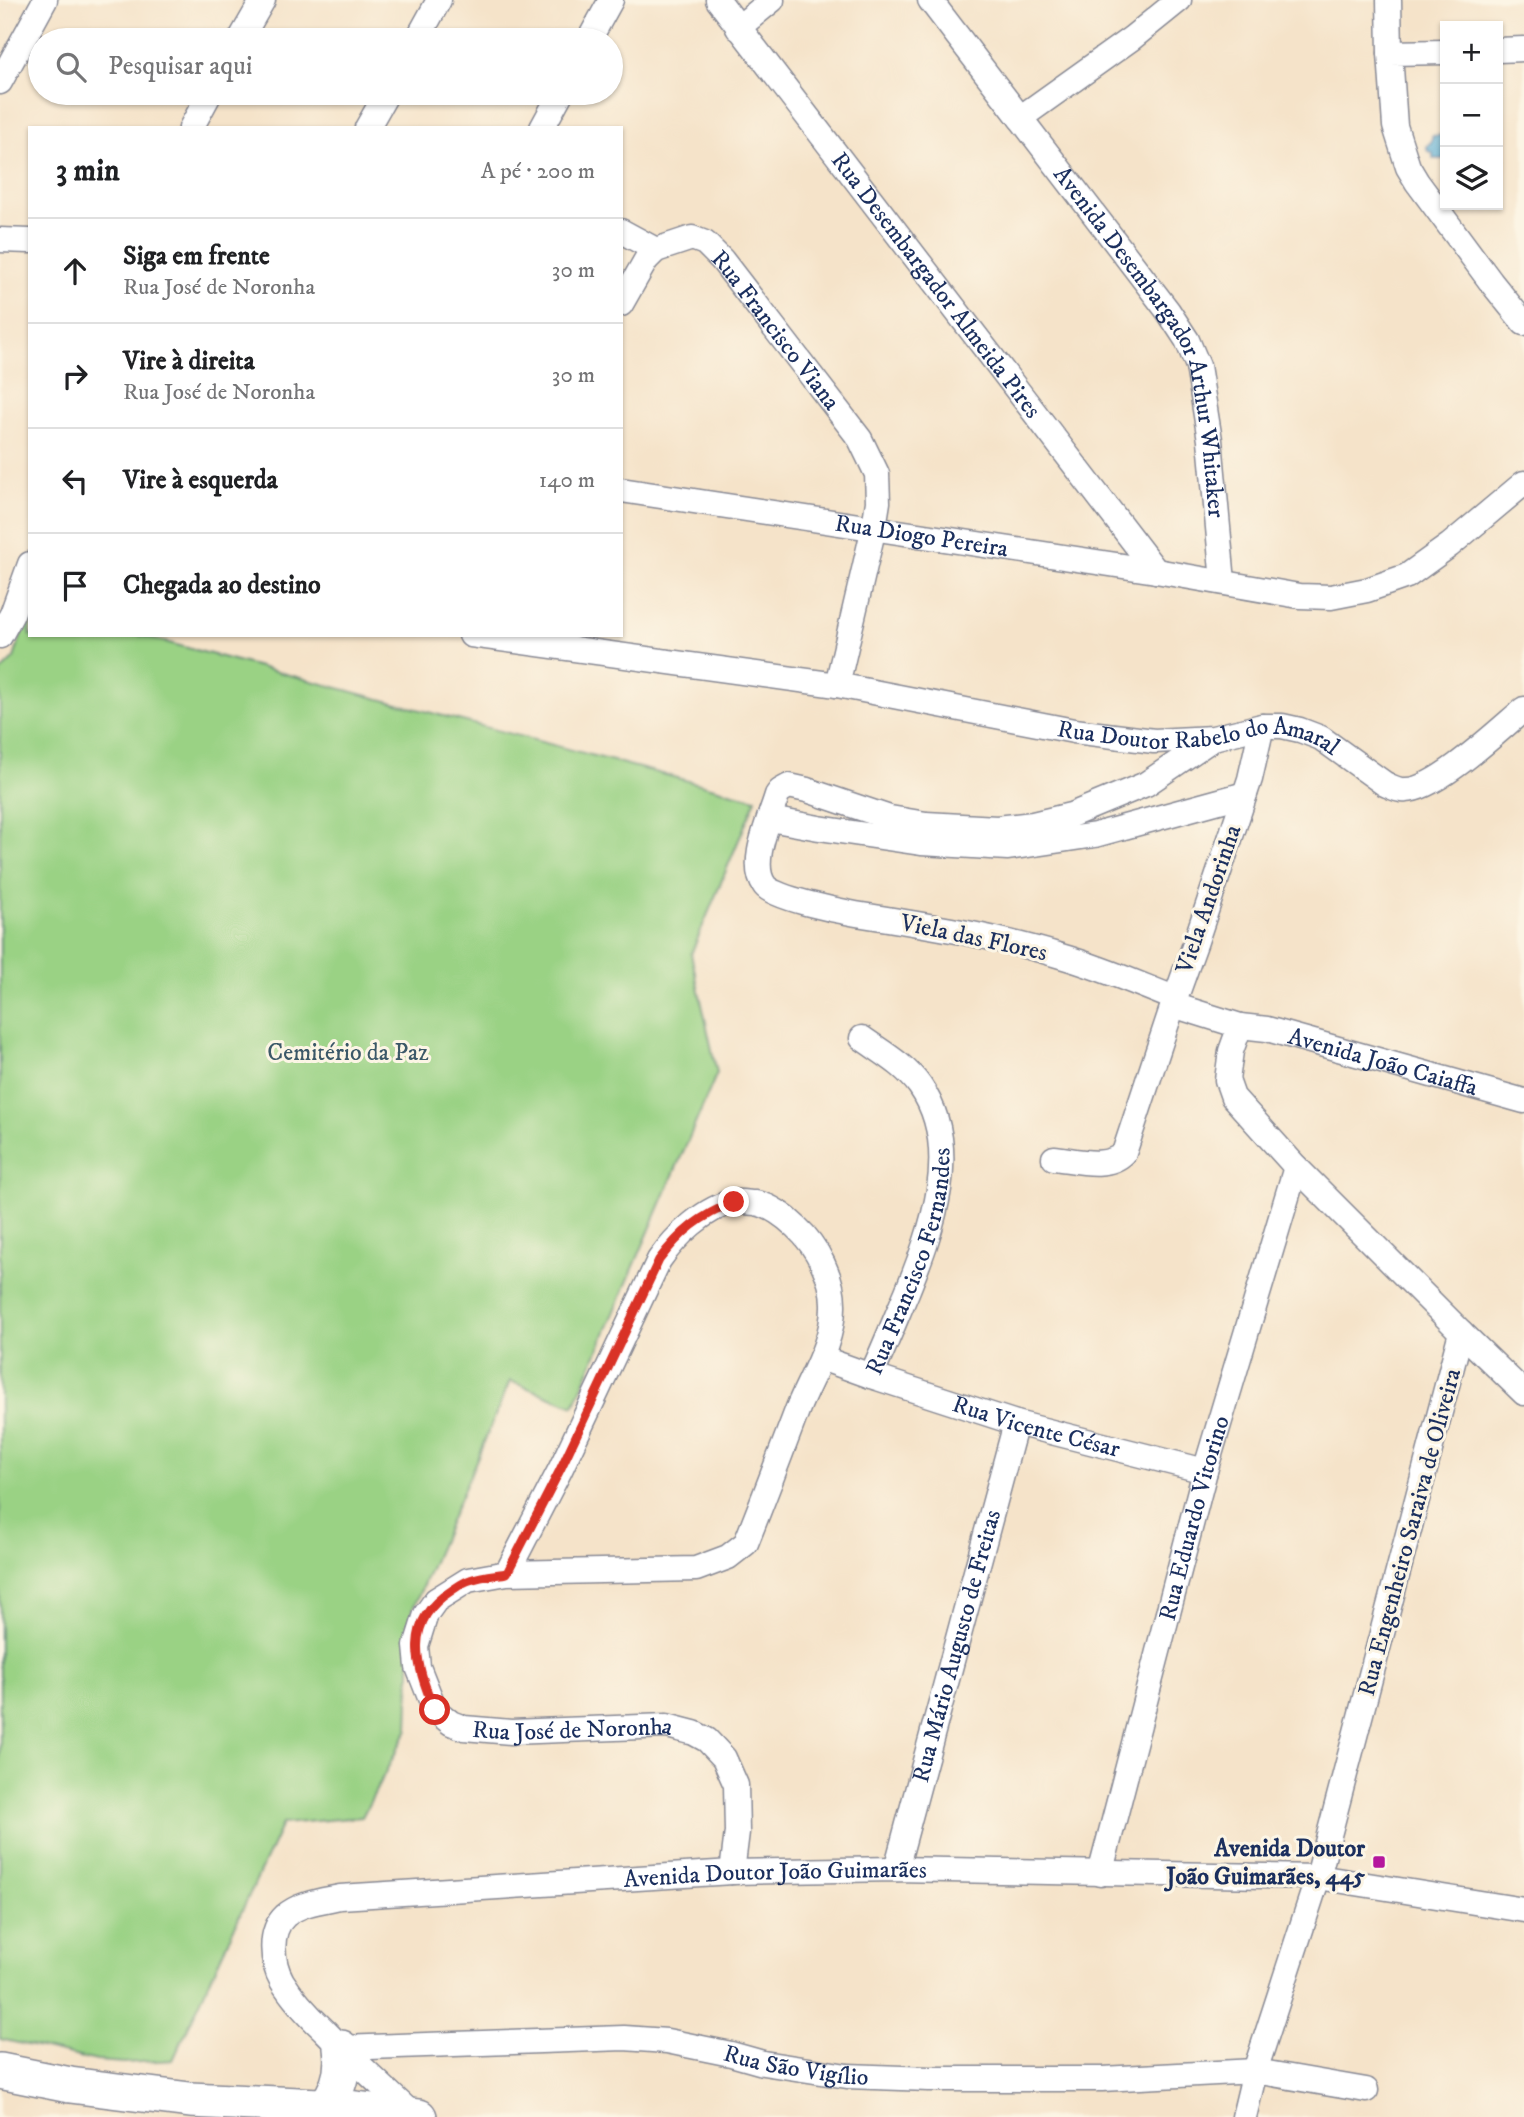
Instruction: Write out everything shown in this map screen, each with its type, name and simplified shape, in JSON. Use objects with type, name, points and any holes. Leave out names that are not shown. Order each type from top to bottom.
[{"type":"main road","points":[[325,2106],[339,2083],[342,2071],[341,2048]]},
{"type":"main road","points":[[0,2071],[70,2085],[190,2100],[325,2106],[416,2116]]},
{"type":"street","points":[[30,28],[45,0]]},
{"type":"street","points":[[247,28],[262,0]]},
{"type":"street","points":[[424,28],[439,0]]},
{"type":"street","points":[[596,28],[611,0]]},
{"type":"street","name":"Rua Desembargador Almeida Pires","points":[[718,0],[1156,571]]},
{"type":"street","points":[[738,28],[772,0]]},
{"type":"street","name":"Avenida Desembargador Arthur Whitaker","points":[[930,0],[1168,311],[1187,340],[1198,366],[1210,440],[1223,582]]},
{"type":"street","points":[[1020,118],[1132,38],[1179,0]]},
{"type":"street","points":[[1389,0],[1395,126],[1408,167],[1483,271],[1524,322]]},
{"type":"street","points":[[0,82],[28,31]]},
{"type":"street","points":[[1503,50],[1524,49]]},
{"type":"street","points":[[1390,53],[1440,52]]},
{"type":"street","points":[[192,126],[203,105]]},
{"type":"street","points":[[368,126],[380,105]]},
{"type":"street","points":[[543,126],[554,105]]},
{"type":"street","points":[[623,232],[656,250],[646,260],[623,300]]},
{"type":"street","name":"Rua Francisco Viana","points":[[656,250],[692,238],[705,243],[722,260],[860,439],[877,474],[878,502],[874,527]]},
{"type":"street","points":[[0,240],[28,241]]},
{"type":"street","name":"Rua Diogo Pereira","points":[[623,490],[1156,571],[1299,596],[1331,597],[1367,590],[1407,576],[1524,483]]},
{"type":"street","points":[[837,685],[874,527]]},
{"type":"street","points":[[0,636],[12,614],[28,570]]},
{"type":"street","name":"Rua Doutor Rabelo do Amaral","points":[[486,637],[837,685],[1074,731],[1154,741],[1213,738],[1262,726],[1282,726],[1321,738],[1397,790],[1417,789],[1442,776],[1524,709]]},
{"type":"street","name":"Viela Andorinha","points":[[1240,1026],[1174,1002],[1245,794],[1262,726]]},
{"type":"street","points":[[1213,738],[1146,784],[1071,815],[1033,824],[997,828],[926,824],[890,818],[789,786],[777,795],[770,819],[921,843],[1008,848],[1095,835],[1245,794]]},
{"type":"street","name":"Viela das Flores","points":[[770,819],[758,864],[761,879],[769,891],[846,912],[970,932],[1064,957],[1174,1002]]},
{"type":"street","points":[[1054,1158],[1105,1163],[1116,1160],[1124,1153],[1174,1002]]},
{"type":"street","points":[[1240,1026],[1231,1051],[1227,1080],[1233,1097],[1296,1167],[1524,1393]]},
{"type":"street","name":"Avenida João Caiaffa","points":[[1240,1026],[1267,1029],[1524,1101]]},
{"type":"street","name":"Rua Francisco Fernandes","points":[[821,1358],[871,1376],[919,1262],[933,1221],[941,1159],[932,1110],[922,1089],[911,1074],[862,1038]]},
{"type":"street","name":"Rua Eduardo Vitorino","points":[[1100,1874],[1205,1471],[1296,1167]]},
{"type":"street","name":"Rua José de Noronha","points":[[507,1573],[560,1470],[659,1260],[671,1243],[688,1227],[711,1212],[734,1202],[759,1204],[785,1217],[805,1235],[826,1272],[833,1291],[834,1310],[821,1358],[799,1405],[746,1543],[728,1558],[696,1569],[507,1573],[468,1580],[436,1600],[426,1615],[416,1646],[418,1667],[435,1710],[451,1723],[464,1728],[511,1732],[667,1726],[694,1732],[707,1740],[724,1758],[736,1785],[737,1832],[732,1872]]},
{"type":"street","name":"Rua Engenheiro Saraiva de Oliveira","points":[[1244,2117],[1255,2071],[1318,1877],[1461,1332]]},
{"type":"street","name":"Rua Vicente César","points":[[871,1376],[1016,1423],[1205,1471]]},
{"type":"street","name":"Rua Mário Augusto de Freitas","points":[[896,1869],[1016,1423]]},
{"type":"street","name":"Avenida Doutor João Guimarães","points":[[416,2116],[341,2048],[302,2008],[282,1980],[273,1947],[274,1935],[286,1915],[303,1905],[340,1897],[732,1872],[896,1869],[1318,1877],[1522,1903]]},
{"type":"street","name":"Rua São Vigílio","points":[[341,2048],[624,2038],[667,2041],[763,2063],[847,2076],[1102,2079],[1255,2071],[1366,2090]]},
{"type":"green space","name":"Cemitério da Paz","points":[[28,613],[28,637],[147,637],[756,799],[691,954],[717,1073],[574,1406],[510,1381],[412,1611],[408,1729],[362,1817],[282,1824],[173,2060],[124,2063],[97,2061],[0,2039],[0,672],[14,658]]},
{"type":"water","points":[[1440,135],[1440,159],[1433,159],[1433,153],[1427,150],[1432,136]]},
{"type":"place","name":"Avenida Doutor João Guimarães, 445","points":[[1379,1862]]},
{"type":"route","points":[[435,1710],[418,1667],[416,1646],[426,1615],[436,1600],[468,1580],[507,1573],[560,1470],[659,1260],[671,1243],[688,1227],[711,1212],[734,1202]]}]
